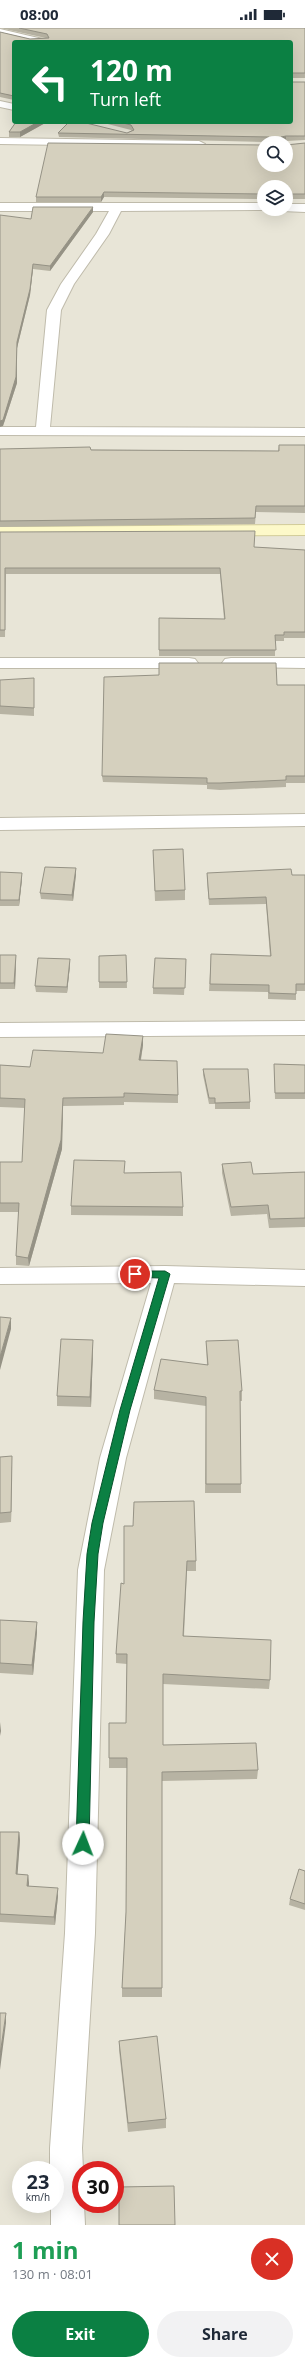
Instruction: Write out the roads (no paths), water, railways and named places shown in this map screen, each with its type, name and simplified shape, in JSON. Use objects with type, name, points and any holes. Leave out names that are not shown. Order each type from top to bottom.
[{"type":"street","points":[[0,32],[34,40]]},
{"type":"street","points":[[0,104],[12,107]]},
{"type":"street","points":[[116,131],[177,144]]},
{"type":"street","points":[[0,141],[208,144]]},
{"type":"street","points":[[0,197],[19,207]]},
{"type":"street","points":[[0,207],[257,208]]},
{"type":"street","points":[[43,429],[54,310],[60,296],[109,227],[117,208]]},
{"type":"street","points":[[293,208],[305,208]]},
{"type":"street","points":[[0,431],[43,429],[305,432]]},
{"type":"street","points":[[0,532],[305,530]]},
{"type":"street","points":[[0,663],[305,662]]},
{"type":"street","points":[[0,824],[305,820]]},
{"type":"street","points":[[0,1030],[305,1028]]},
{"type":"street","points":[[0,1276],[165,1274],[305,1278]]},
{"type":"street","points":[[68,2225],[66,2148],[80,1933],[91,1570],[98,1523],[125,1410],[165,1274]]}]
